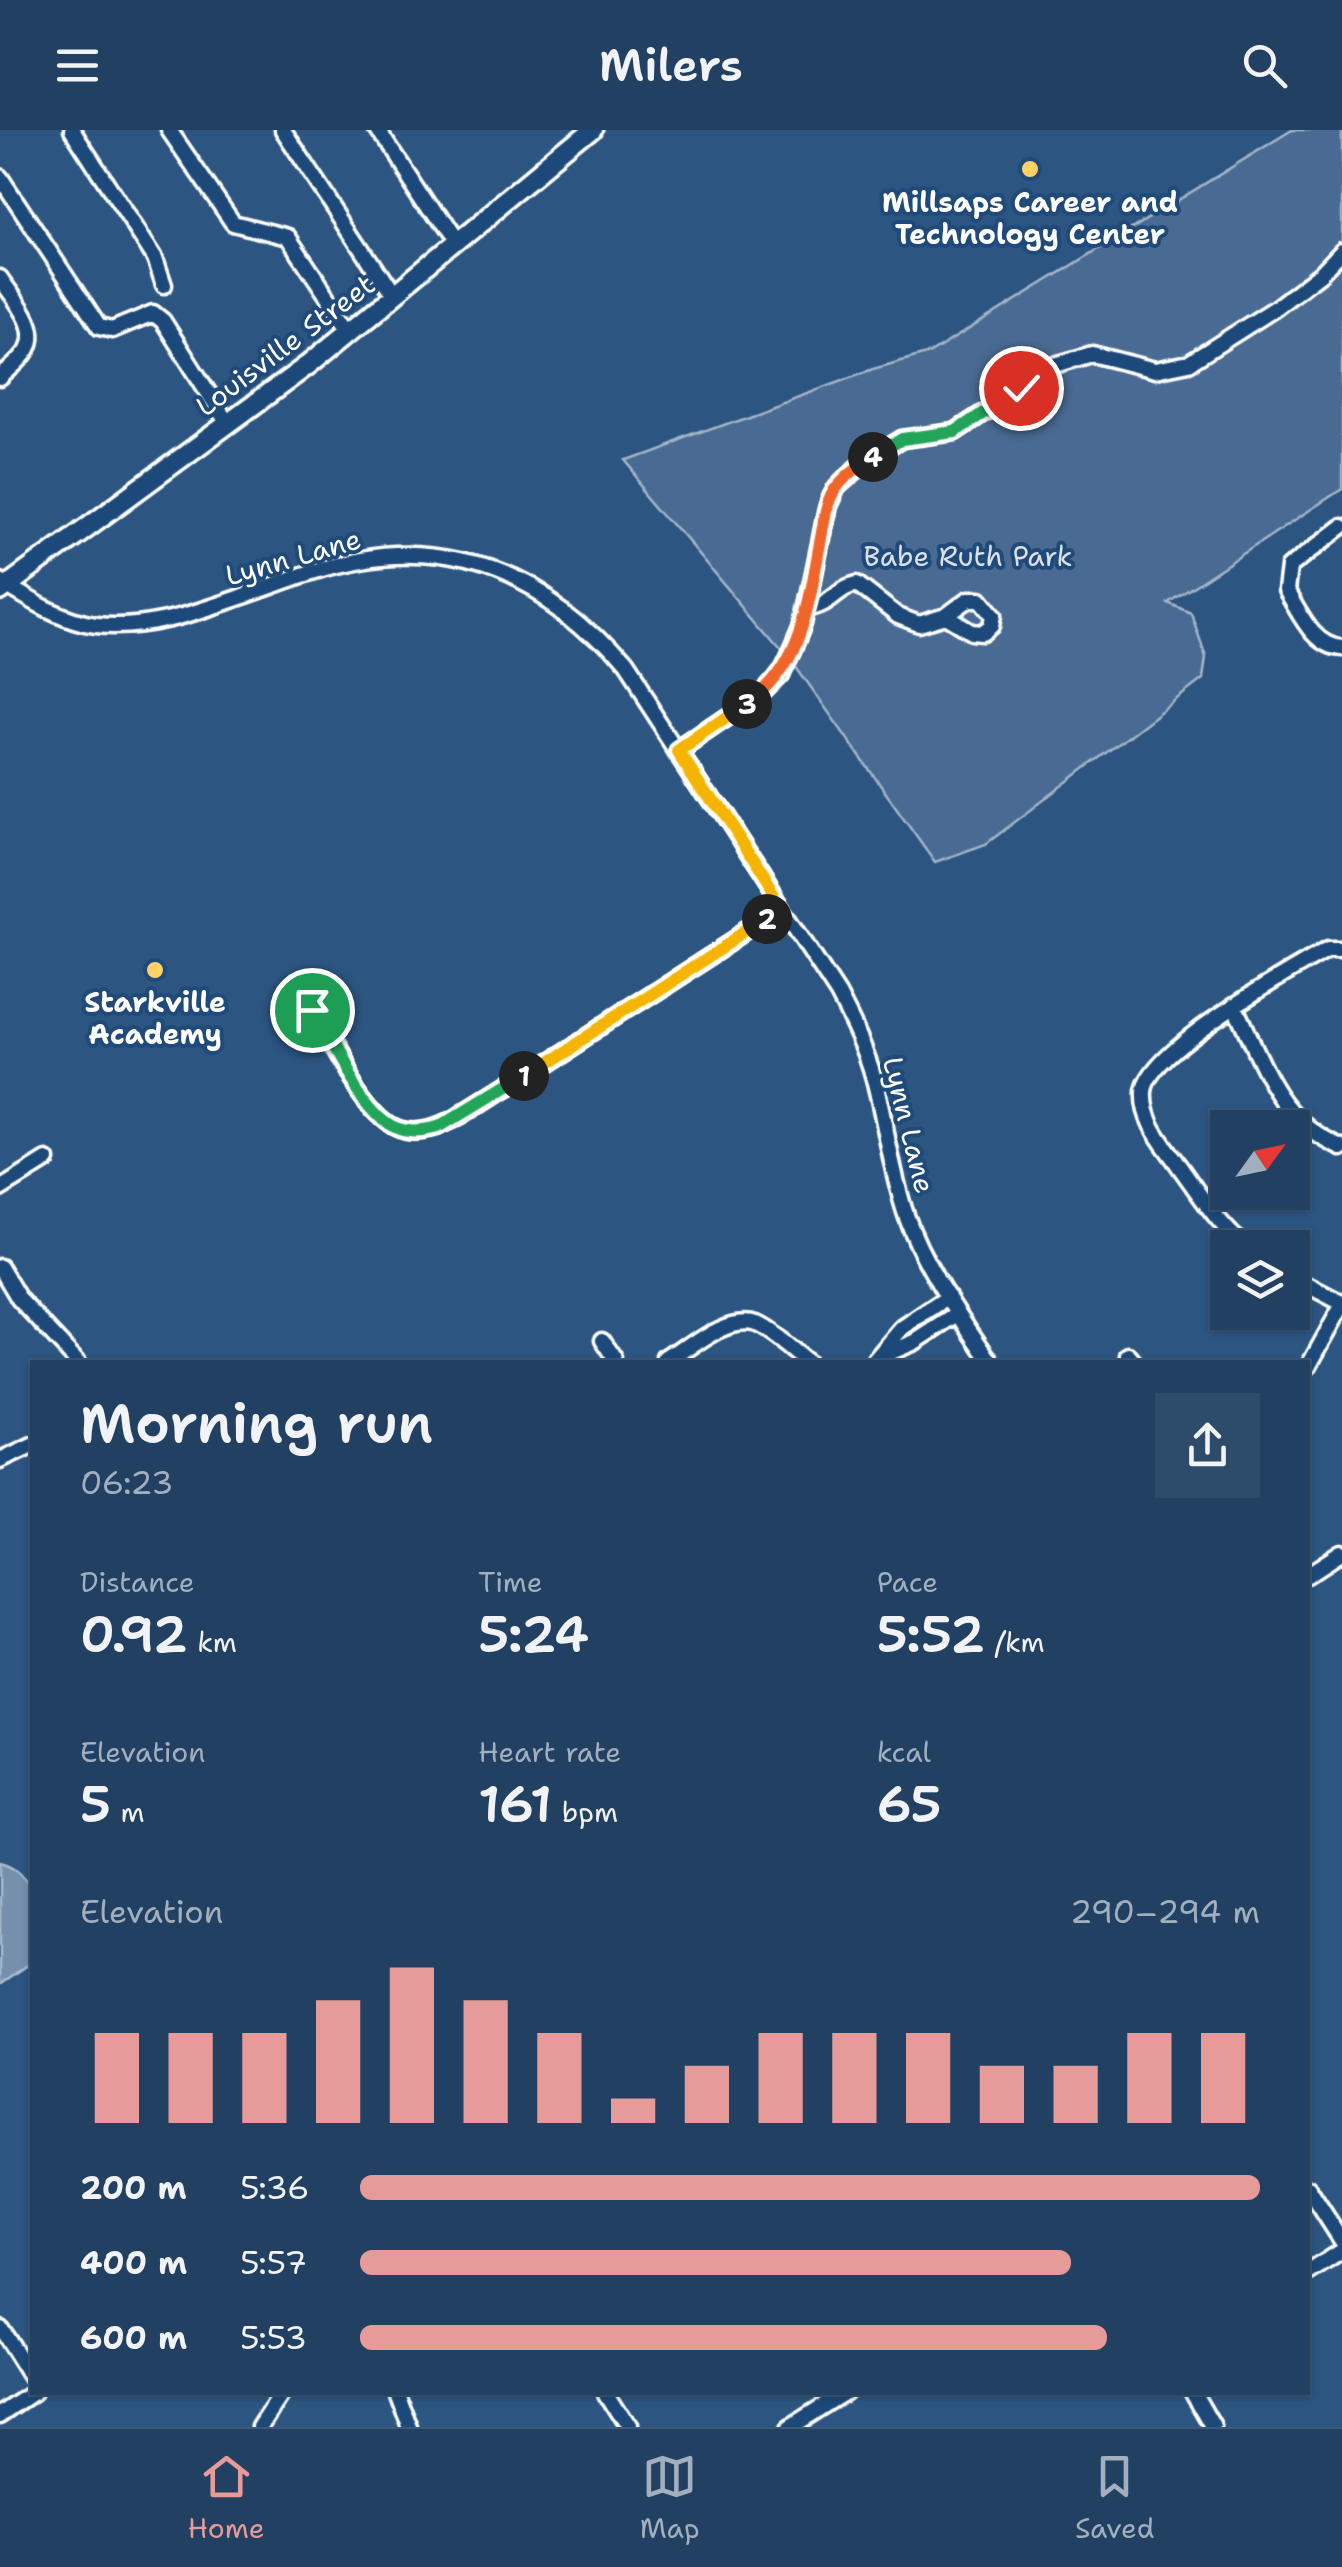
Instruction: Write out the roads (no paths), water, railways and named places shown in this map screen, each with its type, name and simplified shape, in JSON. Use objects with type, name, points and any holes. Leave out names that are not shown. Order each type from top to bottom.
[{"type":"main road","name":"Louisville Street","points":[[2,586],[351,332],[593,130]]},
{"type":"street","points":[[72,130],[156,258],[164,286]]},
{"type":"street","points":[[169,130],[233,223],[288,237],[351,332]]},
{"type":"street","points":[[284,130],[393,297]]},
{"type":"street","points":[[377,130],[454,247]]},
{"type":"street","points":[[0,177],[99,327],[112,330],[153,313],[164,321],[228,424]]},
{"type":"street","points":[[679,750],[762,694],[781,674],[806,609],[828,506],[837,487],[868,460],[902,439],[955,432],[1055,365],[1092,354],[1155,370],[1189,362],[1274,309],[1342,252]]},
{"type":"street","points":[[0,278],[30,324],[31,336],[28,348],[0,378]]},
{"type":"street","points":[[1342,527],[1289,566],[1286,591],[1314,635],[1326,646],[1342,648]]},
{"type":"street","name":"Lynn Lane","points":[[2,586],[66,617],[92,625],[125,627],[162,622],[317,570],[407,556],[447,559],[486,568],[523,582],[562,606],[597,635],[626,670],[838,994],[873,1075],[907,1219],[948,1297],[990,1360]]},
{"type":"street","points":[[806,609],[824,606],[846,586],[857,584],[898,616],[919,624],[946,616]]},
{"type":"street","points":[[308,1004],[377,1112],[394,1126],[426,1132],[457,1119],[782,910]]},
{"type":"street","points":[[1232,1230],[1196,1189],[1148,1120],[1144,1094],[1147,1079],[1158,1064],[1234,1004],[1328,948],[1342,949]]},
{"type":"street","points":[[1234,1004],[1283,1105],[1315,1136],[1342,1148]]},
{"type":"street","points":[[0,1189],[47,1160]]},
{"type":"street","points":[[0,1268],[20,1299],[76,1360]]},
{"type":"street","points":[[1310,1286],[1342,1305],[1310,1363]]},
{"type":"street","points":[[876,1360],[902,1328],[948,1297]]},
{"type":"street","points":[[876,1360],[915,1342],[958,1314]]},
{"type":"street","points":[[672,1360],[729,1325],[742,1322],[756,1325],[805,1360]]},
{"type":"street","points":[[602,1340],[615,1360]]},
{"type":"street","points":[[0,1460],[30,1447]]},
{"type":"street","points":[[1310,1574],[1342,1553]]},
{"type":"street","points":[[1310,2191],[1342,2241]]},
{"type":"street","points":[[1310,2273],[1342,2251]]},
{"type":"street","points":[[0,2328],[30,2376]]},
{"type":"street","points":[[0,2414],[30,2395]]},
{"type":"street","points":[[260,2427],[281,2395]]},
{"type":"street","points":[[397,2395],[409,2427]]},
{"type":"street","points":[[607,2395],[628,2427]]},
{"type":"street","points":[[790,2427],[840,2395]]},
{"type":"street","points":[[1195,2395],[1212,2427]]},
{"type":"place","name":"Millsaps Career and Technology Center","points":[[1030,169]]},
{"type":"place","name":"Starkville Academy","points":[[155,970]]},
{"type":"park label","name":"Babe Ruth Park","points":[[968,556]]}]
